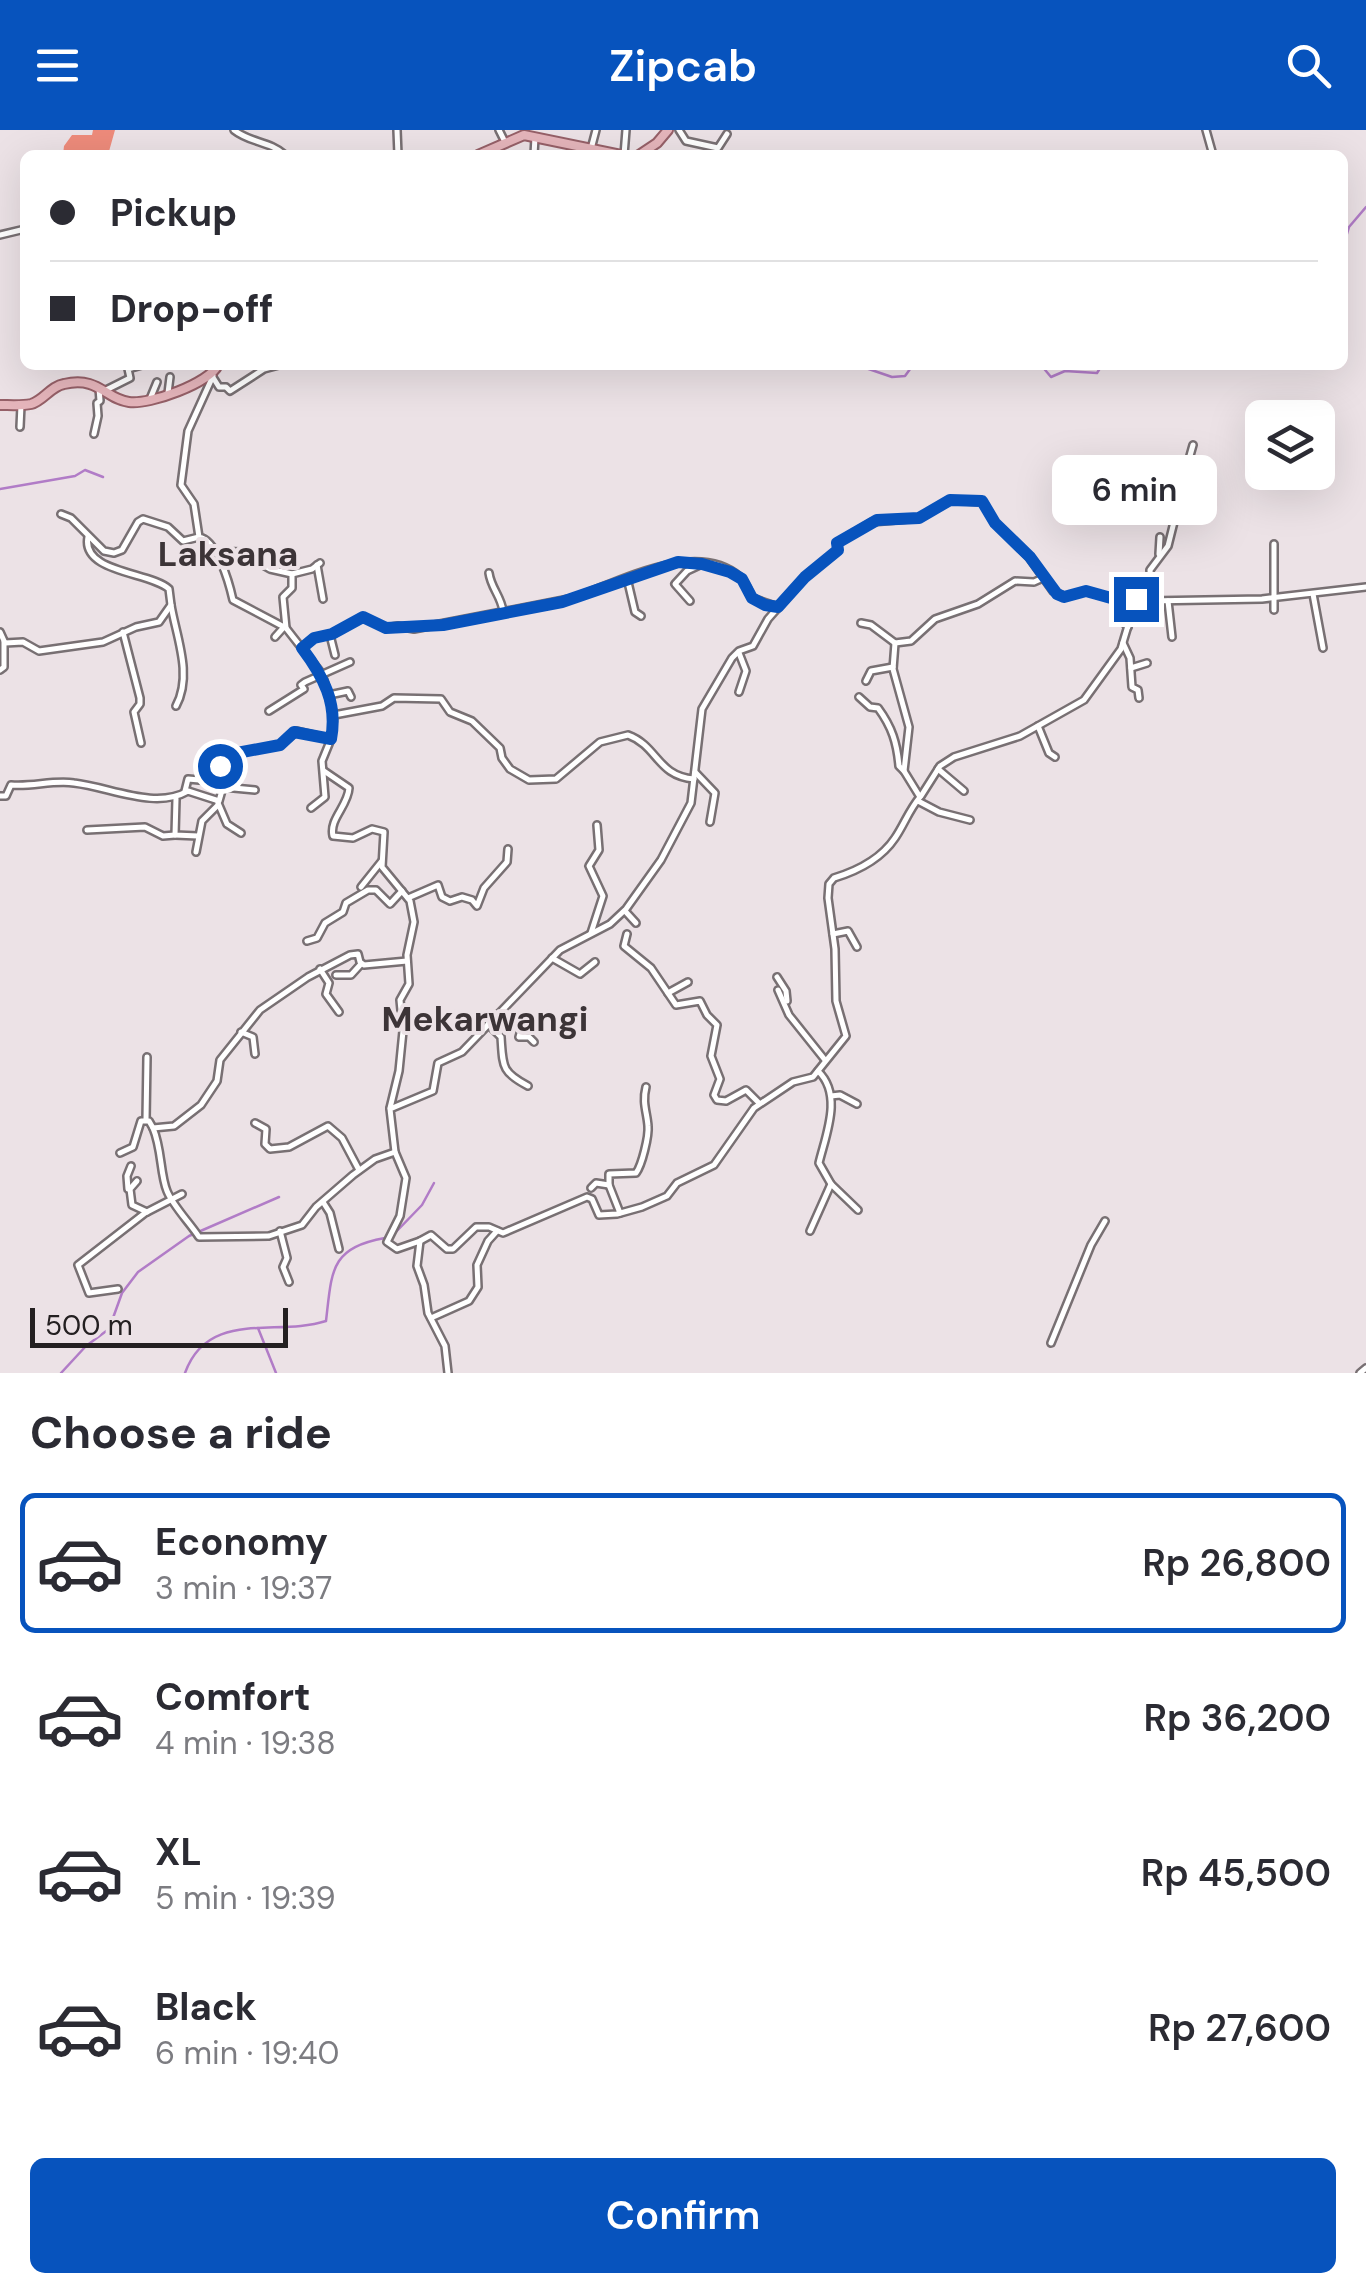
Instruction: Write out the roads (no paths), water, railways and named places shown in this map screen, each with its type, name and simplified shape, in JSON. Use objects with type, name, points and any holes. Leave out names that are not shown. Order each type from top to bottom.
[{"type":"main road","points":[[488,150],[522,135],[590,150]]},
{"type":"main road","points":[[0,405],[34,403],[60,384],[103,388],[124,401],[150,400],[213,376],[216,370]]},
{"type":"street","points":[[234,130],[279,150]]},
{"type":"street","points":[[500,130],[505,142]]},
{"type":"street","points":[[679,130],[688,142],[718,148],[727,134]]},
{"type":"street","points":[[534,150],[535,137]]},
{"type":"street","points":[[94,434],[98,425],[97,403],[103,388],[130,378],[128,370]]},
{"type":"street","points":[[213,376],[219,388],[230,391],[262,370]]},
{"type":"street","points":[[199,537],[194,504],[181,480],[188,430],[213,376]]},
{"type":"street","points":[[168,393],[170,377]]},
{"type":"street","points":[[150,400],[157,382]]},
{"type":"street","points":[[20,427],[21,404]]},
{"type":"street","points":[[1157,600],[1150,574],[1168,546],[1177,480],[1184,477],[1194,445]]},
{"type":"street","points":[[390,1110],[433,1091],[438,1063],[462,1052],[560,950],[592,934],[625,910],[666,852],[692,799],[701,712],[732,658],[753,646],[778,607],[805,577],[838,550],[837,543],[856,530],[883,519],[919,518],[950,500],[982,501],[995,523],[1030,557],[1053,591],[1064,597],[1086,591],[1111,598],[1157,600],[1276,597],[1366,586]]},
{"type":"street","points":[[61,514],[71,518],[104,551],[118,552],[143,519],[168,526],[183,541],[199,537],[211,542],[235,602],[285,628],[322,674],[334,715],[331,739],[322,761],[325,797],[311,808]]},
{"type":"street","points":[[88,537],[91,554],[120,571],[164,584],[172,594],[183,662],[176,706]]},
{"type":"street","points":[[1159,555],[1160,537]]},
{"type":"street","points":[[1274,544],[1274,610]]},
{"type":"street","points":[[214,551],[241,552],[270,569],[292,574],[319,564],[322,599]]},
{"type":"street","points":[[302,648],[314,638],[330,635],[363,617],[386,628],[447,624],[562,602],[671,563],[702,564],[730,572],[745,584],[752,598],[778,607]]},
{"type":"street","points":[[690,601],[676,584],[686,571],[702,564]]},
{"type":"street","points":[[489,573],[491,585],[502,599],[503,612]]},
{"type":"street","points":[[285,628],[283,596],[292,588],[292,574]]},
{"type":"street","points":[[627,578],[636,612],[641,616]]},
{"type":"street","points":[[895,644],[911,640],[936,619],[978,604],[1015,581],[1044,578]]},
{"type":"street","points":[[1313,594],[1322,648]]},
{"type":"street","points":[[380,862],[407,898],[414,922],[407,961],[409,984],[400,1000],[402,1044],[390,1110],[395,1152],[406,1178],[402,1209],[387,1240],[397,1248],[432,1235],[449,1250],[476,1227],[486,1226],[503,1233],[587,1197],[599,1215],[620,1213],[668,1196],[677,1183],[714,1165],[731,1144],[740,1124],[760,1103],[793,1082],[814,1078],[846,1036],[836,1001],[828,898],[832,879],[878,856],[895,838],[938,769],[954,756],[999,745],[1084,700],[1123,644],[1136,599]]},
{"type":"street","points":[[1168,600],[1172,638]]},
{"type":"street","points":[[4,642],[23,642],[39,651],[103,642],[159,622],[172,605]]},
{"type":"street","points":[[1116,614],[1128,627]]},
{"type":"street","points":[[861,623],[871,625],[895,644]]},
{"type":"street","points":[[275,637],[285,628]]},
{"type":"street","points":[[0,632],[4,642],[4,668],[0,670]]},
{"type":"street","points":[[123,632],[140,698],[134,712],[141,743]]},
{"type":"street","points":[[330,635],[335,656]]},
{"type":"street","points":[[895,644],[893,667],[910,727],[904,771]]},
{"type":"street","points":[[1123,644],[1132,687],[1138,690],[1139,698]]},
{"type":"street","points":[[739,652],[746,671],[739,692]]},
{"type":"street","points":[[270,711],[304,690],[302,684],[350,662]]},
{"type":"street","points":[[1131,668],[1147,663]]},
{"type":"street","points":[[866,680],[870,672],[893,667]]},
{"type":"street","points":[[329,695],[348,691],[351,697]]},
{"type":"street","points":[[859,697],[870,707],[878,708],[888,722],[897,743],[899,765],[919,799],[939,812],[970,820]]},
{"type":"street","points":[[334,715],[382,706],[394,698],[444,700],[450,712],[472,721],[500,748],[501,757],[510,768],[531,781],[557,778],[600,742],[628,735],[654,754],[665,770],[694,776],[715,792],[714,820]]},
{"type":"street","points":[[1038,726],[1049,754],[1055,758]]},
{"type":"street","points":[[196,852],[202,821],[218,803],[221,756],[280,745],[294,732],[331,739]]},
{"type":"street","points":[[938,769],[964,790]]},
{"type":"street","points":[[324,772],[349,788],[332,833],[347,839],[368,829],[386,834],[380,862],[361,886]]},
{"type":"street","points":[[0,796],[6,796],[11,785],[35,787],[68,782],[127,795],[176,798],[185,791],[188,779],[255,790]]},
{"type":"street","points":[[185,791],[218,803],[230,827],[242,833]]},
{"type":"street","points":[[176,798],[176,835]]},
{"type":"street","points":[[592,934],[603,896],[589,866],[599,850],[598,825]]},
{"type":"street","points":[[87,830],[145,826],[164,836],[198,836]]},
{"type":"street","points":[[407,898],[438,885],[442,896],[450,900],[461,896],[472,899],[477,906],[484,888],[507,862],[508,849]]},
{"type":"street","points":[[307,941],[317,938],[326,923],[343,912],[346,903],[368,890],[376,890],[390,904],[402,892]]},
{"type":"street","points":[[625,910],[636,924]]},
{"type":"street","points":[[833,934],[848,931],[857,948]]},
{"type":"street","points":[[627,934],[624,946],[651,968],[680,1008],[690,1001],[700,1002],[706,1016],[718,1027],[711,1048],[720,1078],[714,1094],[717,1100],[726,1101],[746,1090],[760,1103]]},
{"type":"street","points":[[338,946],[341,958]]},
{"type":"street","points":[[154,1128],[174,1126],[202,1105],[218,1081],[220,1060],[260,1010],[341,958],[357,954],[361,964]]},
{"type":"street","points":[[552,958],[580,974],[595,962]]},
{"type":"street","points":[[336,975],[351,976],[361,964],[407,961]]},
{"type":"street","points":[[320,969],[330,984],[326,994],[340,1012]]},
{"type":"street","points":[[777,977],[786,992],[788,1014],[826,1060]]},
{"type":"street","points":[[668,993],[688,982]]},
{"type":"street","points":[[778,990],[787,1004]]},
{"type":"street","points":[[496,1013],[515,1018],[520,1037],[530,1037],[534,1042]]},
{"type":"street","points":[[488,1024],[500,1038],[500,1058],[505,1069],[512,1078],[528,1086]]},
{"type":"street","points":[[241,1032],[252,1037],[255,1054]]},
{"type":"street","points":[[147,1057],[146,1120],[154,1128],[162,1154],[166,1188],[199,1237],[270,1236],[302,1225],[359,1170],[395,1152]]},
{"type":"street","points":[[818,1072],[829,1082],[831,1096],[819,1163],[831,1184],[858,1210]]},
{"type":"street","points":[[620,1213],[609,1185],[610,1173],[636,1173],[641,1166],[648,1125],[644,1116],[646,1087]]},
{"type":"street","points":[[831,1096],[848,1098],[857,1104]]},
{"type":"street","points":[[120,1154],[132,1147],[140,1122],[146,1120]]},
{"type":"street","points":[[255,1124],[266,1129],[265,1144],[270,1149],[287,1148],[328,1126],[346,1144],[359,1170]]},
{"type":"street","points":[[131,1166],[127,1176],[135,1209],[148,1212]]},
{"type":"street","points":[[129,1192],[137,1181]]},
{"type":"street","points":[[591,1188],[596,1183],[609,1185]]},
{"type":"street","points":[[810,1231],[831,1184]]},
{"type":"street","points":[[118,1289],[89,1293],[78,1266],[148,1212],[182,1194]]},
{"type":"street","points":[[323,1202],[330,1212],[339,1249]]},
{"type":"street","points":[[1051,1343],[1091,1245],[1105,1221]]},
{"type":"street","points":[[280,1231],[287,1257],[283,1267],[289,1282]]},
{"type":"street","points":[[431,1318],[469,1301],[478,1287],[479,1258],[497,1231]]},
{"type":"street","points":[[420,1240],[417,1266],[431,1318],[445,1346],[448,1373]]},
{"type":"street","points":[[1360,1373],[1366,1368]]},
{"type":"waterway","points":[[1348,230],[1366,207]]},
{"type":"waterway","points":[[872,370],[892,377],[905,376],[909,370]]},
{"type":"waterway","points":[[1045,370],[1051,377],[1065,371],[1099,370]]},
{"type":"waterway","points":[[0,489],[75,476],[85,470],[103,477]]},
{"type":"waterway","points":[[393,1235],[422,1205],[434,1183]]},
{"type":"waterway","points":[[61,1373],[86,1346],[109,1329],[122,1293],[138,1272],[189,1236],[279,1197]]},
{"type":"waterway","points":[[185,1373],[196,1353],[210,1340],[227,1333],[326,1321],[337,1264],[353,1248],[385,1238]]},
{"type":"waterway","points":[[258,1328],[276,1373]]},
{"type":"district","name":"Laksana","points":[[228,554]]},
{"type":"district","name":"Mekarwangi","points":[[485,1019]]}]
